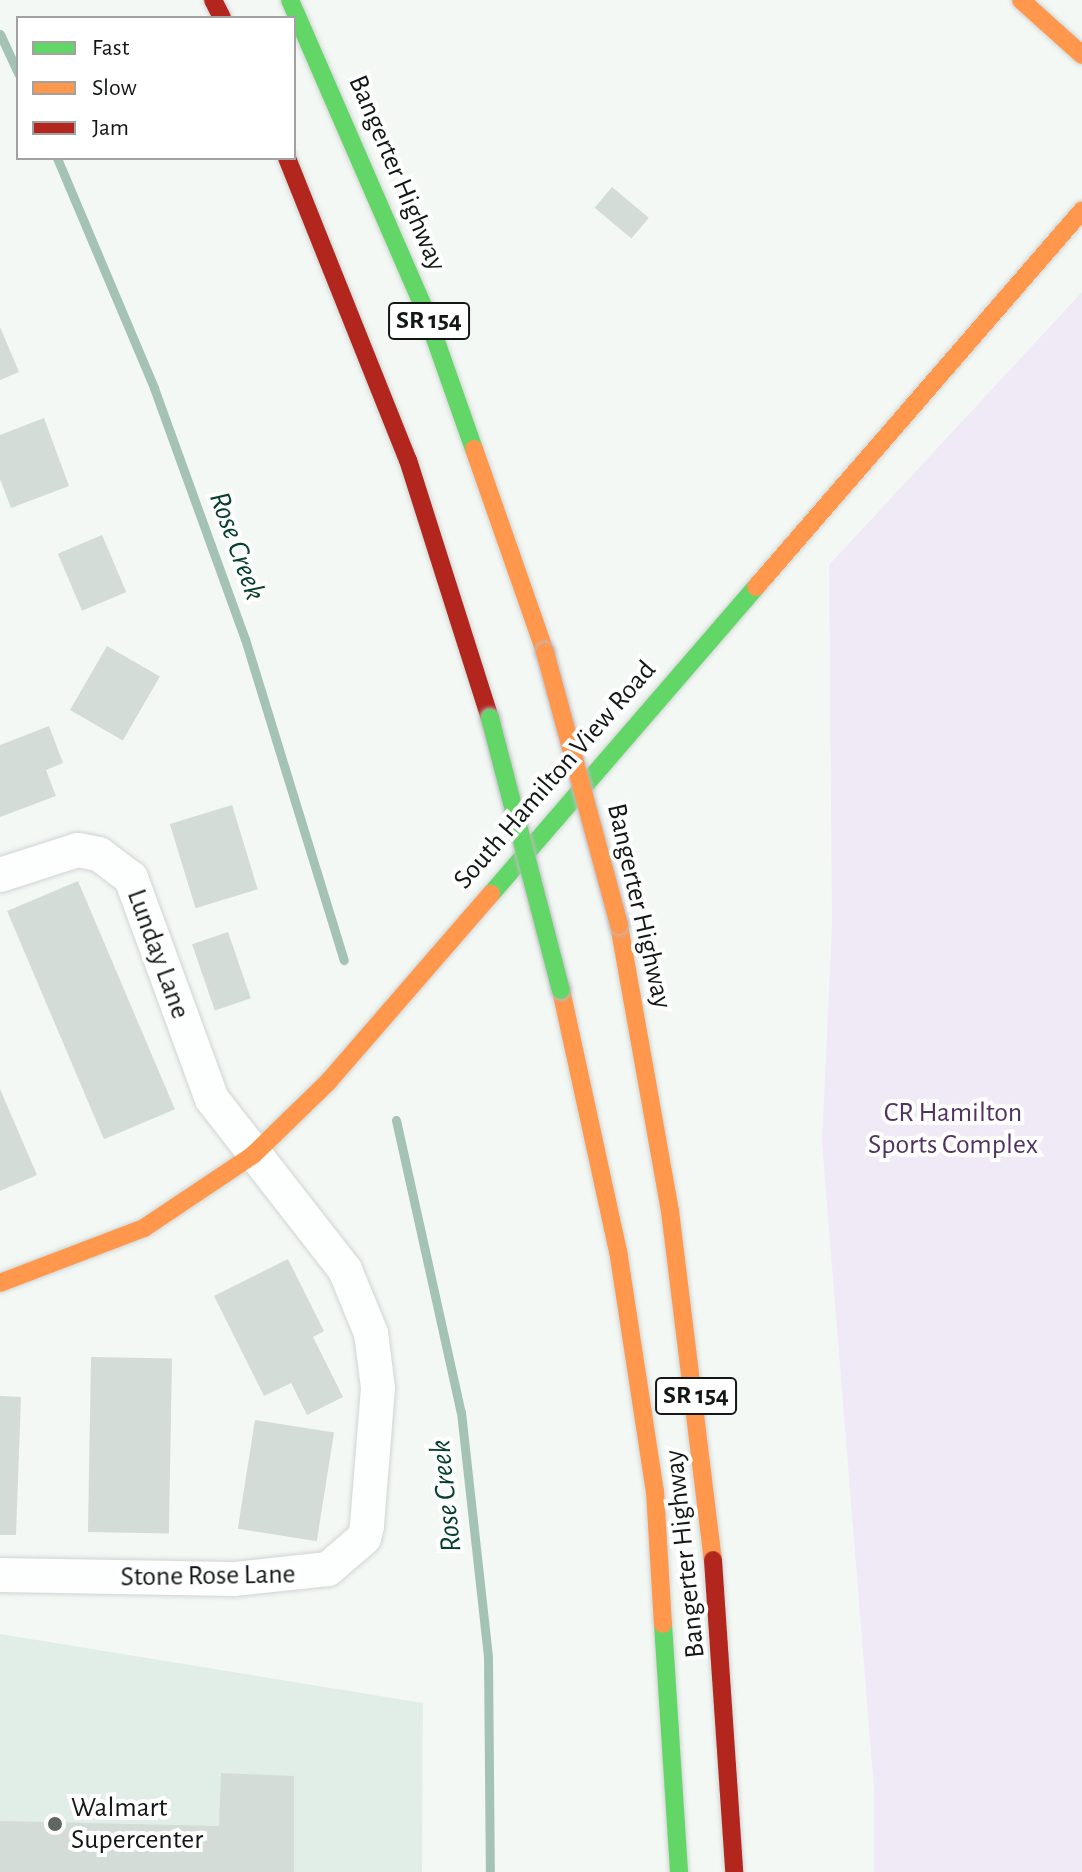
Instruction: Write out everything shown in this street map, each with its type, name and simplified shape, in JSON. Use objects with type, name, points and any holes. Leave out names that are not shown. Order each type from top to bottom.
[{"type":"main road","name":"Bangerter Highway","points":[[290,0],[425,310],[545,652],[619,925],[670,1211],[709,1495],[734,1872]]},
{"type":"main road","points":[[1021,0],[1082,55]]},
{"type":"main road","name":"Bangerter Highway","points":[[288,160],[408,460],[490,718],[561,990],[619,1257],[651,1462],[667,1608],[679,1872]]},
{"type":"main road","name":"South Hamilton View Road","points":[[0,1283],[63,1265],[144,1228],[253,1155],[328,1082],[1082,210]]},
{"type":"street","name":"Lunday Lane","points":[[0,875],[78,850],[99,854],[131,878],[212,1099],[253,1155]]},
{"type":"street","name":"Stone Rose Lane","points":[[0,1575],[306,1575],[341,1560],[364,1538],[378,1388],[371,1333],[332,1250],[253,1155]]},
{"type":"shaded area","points":[[0,1634],[423,1703],[422,1872],[0,1872]]},
{"type":"green space","name":"CR Hamilton Sports Complex","points":[[1082,292],[1082,1872],[874,1872],[874,1789],[822,1142],[832,925],[829,565]]},
{"type":"building","points":[[612,187],[649,218],[631,239],[595,208]]},
{"type":"building","points":[[0,327],[19,372],[0,380]]},
{"type":"building","points":[[44,418],[69,486],[11,508],[0,479],[0,435]]},
{"type":"building","points":[[102,535],[126,592],[82,611],[58,554]]},
{"type":"building","points":[[107,646],[160,676],[123,741],[70,710]]},
{"type":"building","points":[[49,726],[63,763],[46,770],[56,796],[0,817],[0,745]]},
{"type":"building","points":[[232,805],[258,889],[196,908],[170,824]]},
{"type":"building","points":[[78,881],[175,1109],[104,1139],[7,911]]},
{"type":"building","points":[[228,932],[251,998],[215,1011],[192,944]]},
{"type":"building","points":[[0,1089],[37,1175],[0,1191]]},
{"type":"building","points":[[288,1259],[324,1331],[313,1337],[343,1397],[307,1415],[291,1383],[264,1396],[214,1296]]},
{"type":"building","points":[[91,1357],[172,1358],[169,1533],[88,1532]]},
{"type":"building","points":[[0,1396],[21,1397],[16,1535],[0,1535]]},
{"type":"building","points":[[255,1420],[334,1433],[317,1541],[238,1529]]},
{"type":"building","name":"Walmart Supercenter","points":[[221,1773],[294,1776],[294,1872],[0,1872],[0,1821],[219,1826]]},
{"type":"waterway","name":"Rose Creek","points":[[0,34],[16,69]]},
{"type":"waterway","name":"Rose Creek","points":[[58,160],[154,388],[245,639],[344,960]]},
{"type":"waterway","name":"Rose Creek","points":[[396,1120],[461,1412],[488,1658],[490,1872]]},
{"type":"traffic: fast","points":[[290,0],[425,310],[474,449]]},
{"type":"traffic: fast","points":[[491,894],[756,587]]},
{"type":"traffic: fast","points":[[490,718],[561,990]]},
{"type":"traffic: fast","points":[[663,1624],[679,1872]]},
{"type":"traffic: slow","points":[[1021,0],[1082,55]]},
{"type":"traffic: slow","points":[[756,587],[1082,210]]},
{"type":"traffic: slow","points":[[474,449],[545,652]]},
{"type":"traffic: slow","points":[[545,652],[619,925]]},
{"type":"traffic: slow","points":[[0,1283],[144,1228],[253,1155],[328,1082],[491,894]]},
{"type":"traffic: slow","points":[[619,925],[670,1211],[713,1560]]},
{"type":"traffic: slow","points":[[561,990],[619,1257],[655,1491],[663,1624]]},
{"type":"traffic: jam","points":[[213,0],[221,16]]},
{"type":"traffic: jam","points":[[288,160],[408,460],[490,718]]},
{"type":"traffic: jam","points":[[713,1560],[734,1872]]},
{"type":"place","name":"Walmart Supercenter","points":[[55,1824]]}]
